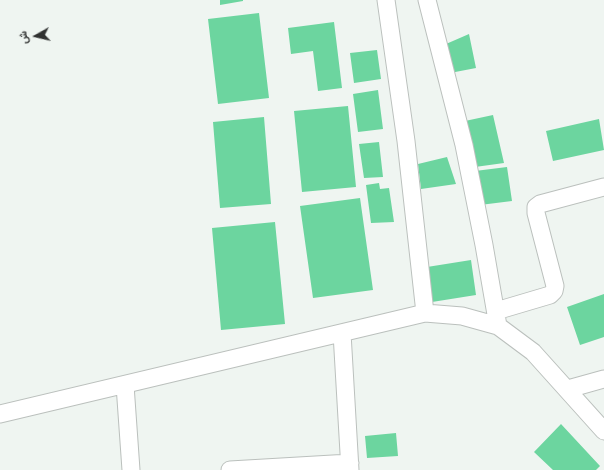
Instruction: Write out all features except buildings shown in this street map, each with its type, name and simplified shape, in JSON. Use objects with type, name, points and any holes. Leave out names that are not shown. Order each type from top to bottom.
[{"type":"street","points":[[386,0],[406,141],[425,313]]},
{"type":"street","points":[[427,0],[464,145],[497,319],[533,352],[568,389],[604,431]]},
{"type":"street","points":[[0,414],[425,313],[497,319],[550,295],[556,286],[536,213],[536,207],[540,204],[604,186]]},
{"type":"street","points":[[230,470],[350,467],[342,333]]},
{"type":"street","points":[[568,389],[604,379]]},
{"type":"street","points":[[125,385],[131,470]]}]
